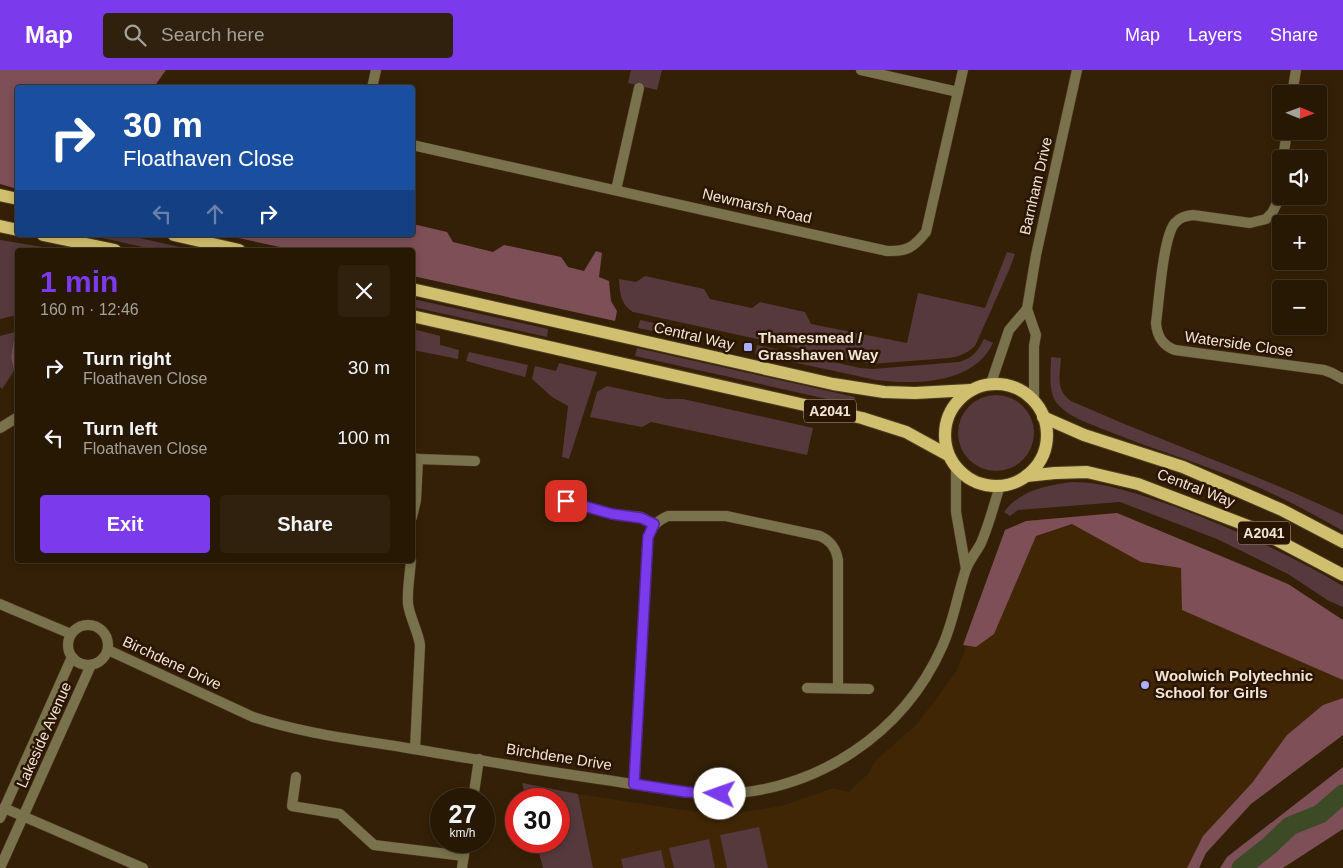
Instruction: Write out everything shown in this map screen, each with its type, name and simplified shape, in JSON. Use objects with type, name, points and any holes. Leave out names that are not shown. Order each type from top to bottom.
[{"type":"main road","points":[[0,195],[15,198]]},
{"type":"main road","points":[[0,226],[15,229]]},
{"type":"main road","points":[[53,237],[105,248]]},
{"type":"main road","points":[[183,237],[230,248]]},
{"type":"main road","name":"Central Way","points":[[415,290],[833,384],[884,392],[915,393],[970,390],[992,383],[1007,384],[1022,390],[1034,400],[1043,417],[1047,434],[1045,450],[1038,464],[1026,476],[1000,486],[984,485],[969,478],[956,468],[948,455],[944,436],[947,418],[956,402],[970,390]]},
{"type":"main road","name":"Central Way","points":[[415,317],[862,418],[906,432],[948,455]]},
{"type":"main road","name":"Central Way","points":[[1043,417],[1084,435],[1183,467],[1282,510],[1343,542]]},
{"type":"main road","name":"Central Way","points":[[1026,476],[1087,472],[1138,484],[1256,529],[1343,575]]},
{"type":"street","points":[[373,85],[376,70]]},
{"type":"street","points":[[861,70],[958,92]]},
{"type":"street","name":"Newmarsh Road","points":[[415,146],[899,252],[917,244],[926,232],[963,70]]},
{"type":"street","name":"Barnham Drive","points":[[1034,400],[1034,346],[1036,335],[1027,309],[1036,254],[1077,70]]},
{"type":"street","points":[[1294,85],[1296,70]]},
{"type":"street","points":[[616,190],[639,88]]},
{"type":"street","name":"Waterside Close","points":[[1275,205],[1272,213],[1266,219],[1250,223],[1193,215],[1185,216],[1175,223],[1168,238],[1156,323],[1157,332],[1164,344],[1175,350],[1324,370],[1343,379]]},
{"type":"street","points":[[992,383],[1009,330],[1027,309]]},
{"type":"street","points":[[0,428],[15,419]]},
{"type":"street","points":[[415,504],[415,459],[475,461]]},
{"type":"street","name":"Birchdene Drive","points":[[956,468],[956,512],[966,569]]},
{"type":"street","name":"Birchdene Drive","points":[[108,650],[253,717],[273,724],[479,760],[686,792],[720,794],[751,792],[780,786],[812,775],[842,760],[894,719],[914,695],[931,670],[948,632],[966,569],[981,542],[1000,486]]},
{"type":"street","points":[[566,501],[612,514],[641,518],[654,524]]},
{"type":"street","points":[[634,784],[648,537],[654,524],[668,516],[726,516],[827,539],[837,552],[838,560],[838,688]]},
{"type":"street","points":[[411,563],[408,603],[420,645],[415,749]]},
{"type":"street","points":[[0,604],[71,634],[68,649],[72,657],[81,664],[91,665]]},
{"type":"street","name":"Birchdene Drive","points":[[71,634],[82,625],[95,626],[101,629],[107,637],[108,650],[102,660],[91,665]]},
{"type":"street","name":"Lakeside Avenue","points":[[72,657],[2,813],[24,816],[143,868]]},
{"type":"street","name":"Lakeside Avenue","points":[[0,868],[91,665]]},
{"type":"street","points":[[807,688],[868,689]]},
{"type":"street","points":[[475,788],[479,760]]},
{"type":"street","points":[[296,778],[292,806],[340,814],[374,845],[464,856]]},
{"type":"street","points":[[462,868],[464,853]]},
{"type":"shaded area","points":[[0,70],[166,70],[155,85],[15,85],[15,188],[0,184]]},
{"type":"shaded area","points":[[631,70],[662,70],[657,90],[628,83]]},
{"type":"shaded area","points":[[415,224],[447,232],[453,242],[493,252],[504,245],[561,257],[568,267],[584,271],[596,251],[602,253],[599,277],[609,281],[611,301],[617,311],[615,321],[415,276],[415,248],[285,248],[233,237],[415,237]]},
{"type":"shaded area","points":[[98,237],[135,237],[184,248],[147,248]]},
{"type":"shaded area","points":[[0,240],[49,248],[15,248],[15,315],[0,319]]},
{"type":"shaded area","points":[[1007,252],[1015,254],[975,346],[963,354],[949,358],[871,364],[633,312],[623,301],[619,284],[619,279],[636,282],[645,276],[704,289],[710,299],[752,308],[760,302],[805,312],[811,324],[907,343],[918,293],[985,308]]},
{"type":"shaded area","points":[[415,299],[548,329],[547,337],[415,307]]},
{"type":"shaded area","points":[[640,320],[691,331],[690,339],[638,328]]},
{"type":"shaded area","points":[[415,330],[440,336],[440,345],[459,350],[458,359],[415,350]]},
{"type":"shaded area","points":[[15,332],[11,357],[14,371],[2,389],[0,387],[0,336]]},
{"type":"shaded area","points":[[15,332],[14,371],[11,357]]},
{"type":"shaded area","points":[[984,339],[993,343],[984,357],[972,367],[942,379],[925,381],[891,382],[876,380],[755,354],[757,345],[860,368],[873,369],[959,362],[974,354]]},
{"type":"shaded area","points":[[637,348],[855,397],[854,405],[635,356]]},
{"type":"shaded area","points":[[469,352],[528,365],[525,377],[466,361]]},
{"type":"shaded area","points":[[1051,357],[1061,358],[1061,387],[1071,401],[1276,485],[1343,515],[1343,531],[1254,485],[1122,437],[1072,416],[1053,397],[1050,380]]},
{"type":"shaded area","points":[[559,363],[597,372],[569,459],[562,457],[568,406],[552,397],[532,379],[535,366],[556,371]]},
{"type":"shaded area","points":[[607,386],[667,399],[683,399],[813,428],[807,455],[651,422],[642,427],[590,417],[597,392]]},
{"type":"shaded area","points":[[989,395],[1003,395],[1017,401],[1028,412],[1034,426],[1031,448],[1023,460],[1003,471],[989,471],[975,465],[964,454],[958,440],[958,426],[964,412],[975,401]]},
{"type":"shaded area","points":[[1072,482],[1098,484],[1136,494],[1195,514],[1260,542],[1343,586],[1343,607],[1329,601],[1288,574],[1217,539],[1120,502],[1018,510],[1010,516],[1004,512],[1017,499],[1034,490]]},
{"type":"shaded area","name":"Woolwich Polytechnic School for Girls","points":[[1117,513],[1288,584],[1343,620],[1343,735],[1251,804],[1206,853],[1199,868],[593,868],[578,794],[696,812],[737,813],[782,806],[833,788],[848,792],[869,773],[875,761],[914,727],[957,670],[966,648],[982,625],[1026,521]]},
{"type":"shaded area","points":[[1117,513],[1288,584],[1343,620],[1343,680],[1182,610],[1181,568],[1141,562],[1072,524],[1036,536],[994,634],[976,647],[963,645],[1005,530],[1026,521]]},
{"type":"shaded area","points":[[1343,698],[1343,735],[1251,804],[1206,853],[1199,868],[1187,868],[1203,836],[1252,783],[1287,735],[1323,705]]},
{"type":"shaded area","points":[[1343,767],[1343,829],[1283,868],[1220,868],[1227,857]]},
{"type":"shaded area","points":[[522,783],[547,788],[523,788]]},
{"type":"shaded area","points":[[570,792],[578,794],[593,868],[543,868],[539,853],[570,853]]},
{"type":"shaded area","points":[[759,827],[768,868],[727,868],[720,835]]},
{"type":"shaded area","points":[[709,839],[715,868],[674,868],[669,848]]},
{"type":"shaded area","points":[[661,850],[665,868],[623,868],[621,859]]},
{"type":"waterway","points":[[1241,868],[1269,846],[1290,826],[1320,814],[1343,794]]},
{"type":"place","name":"Thamesmead / Grasshaven Way","points":[[748,347]]},
{"type":"place","name":"Woolwich Polytechnic School for Girls","points":[[1145,685]]},
{"type":"route","points":[[566,501],[612,514],[641,518],[654,524],[648,537],[634,784],[686,792],[720,794]]}]
